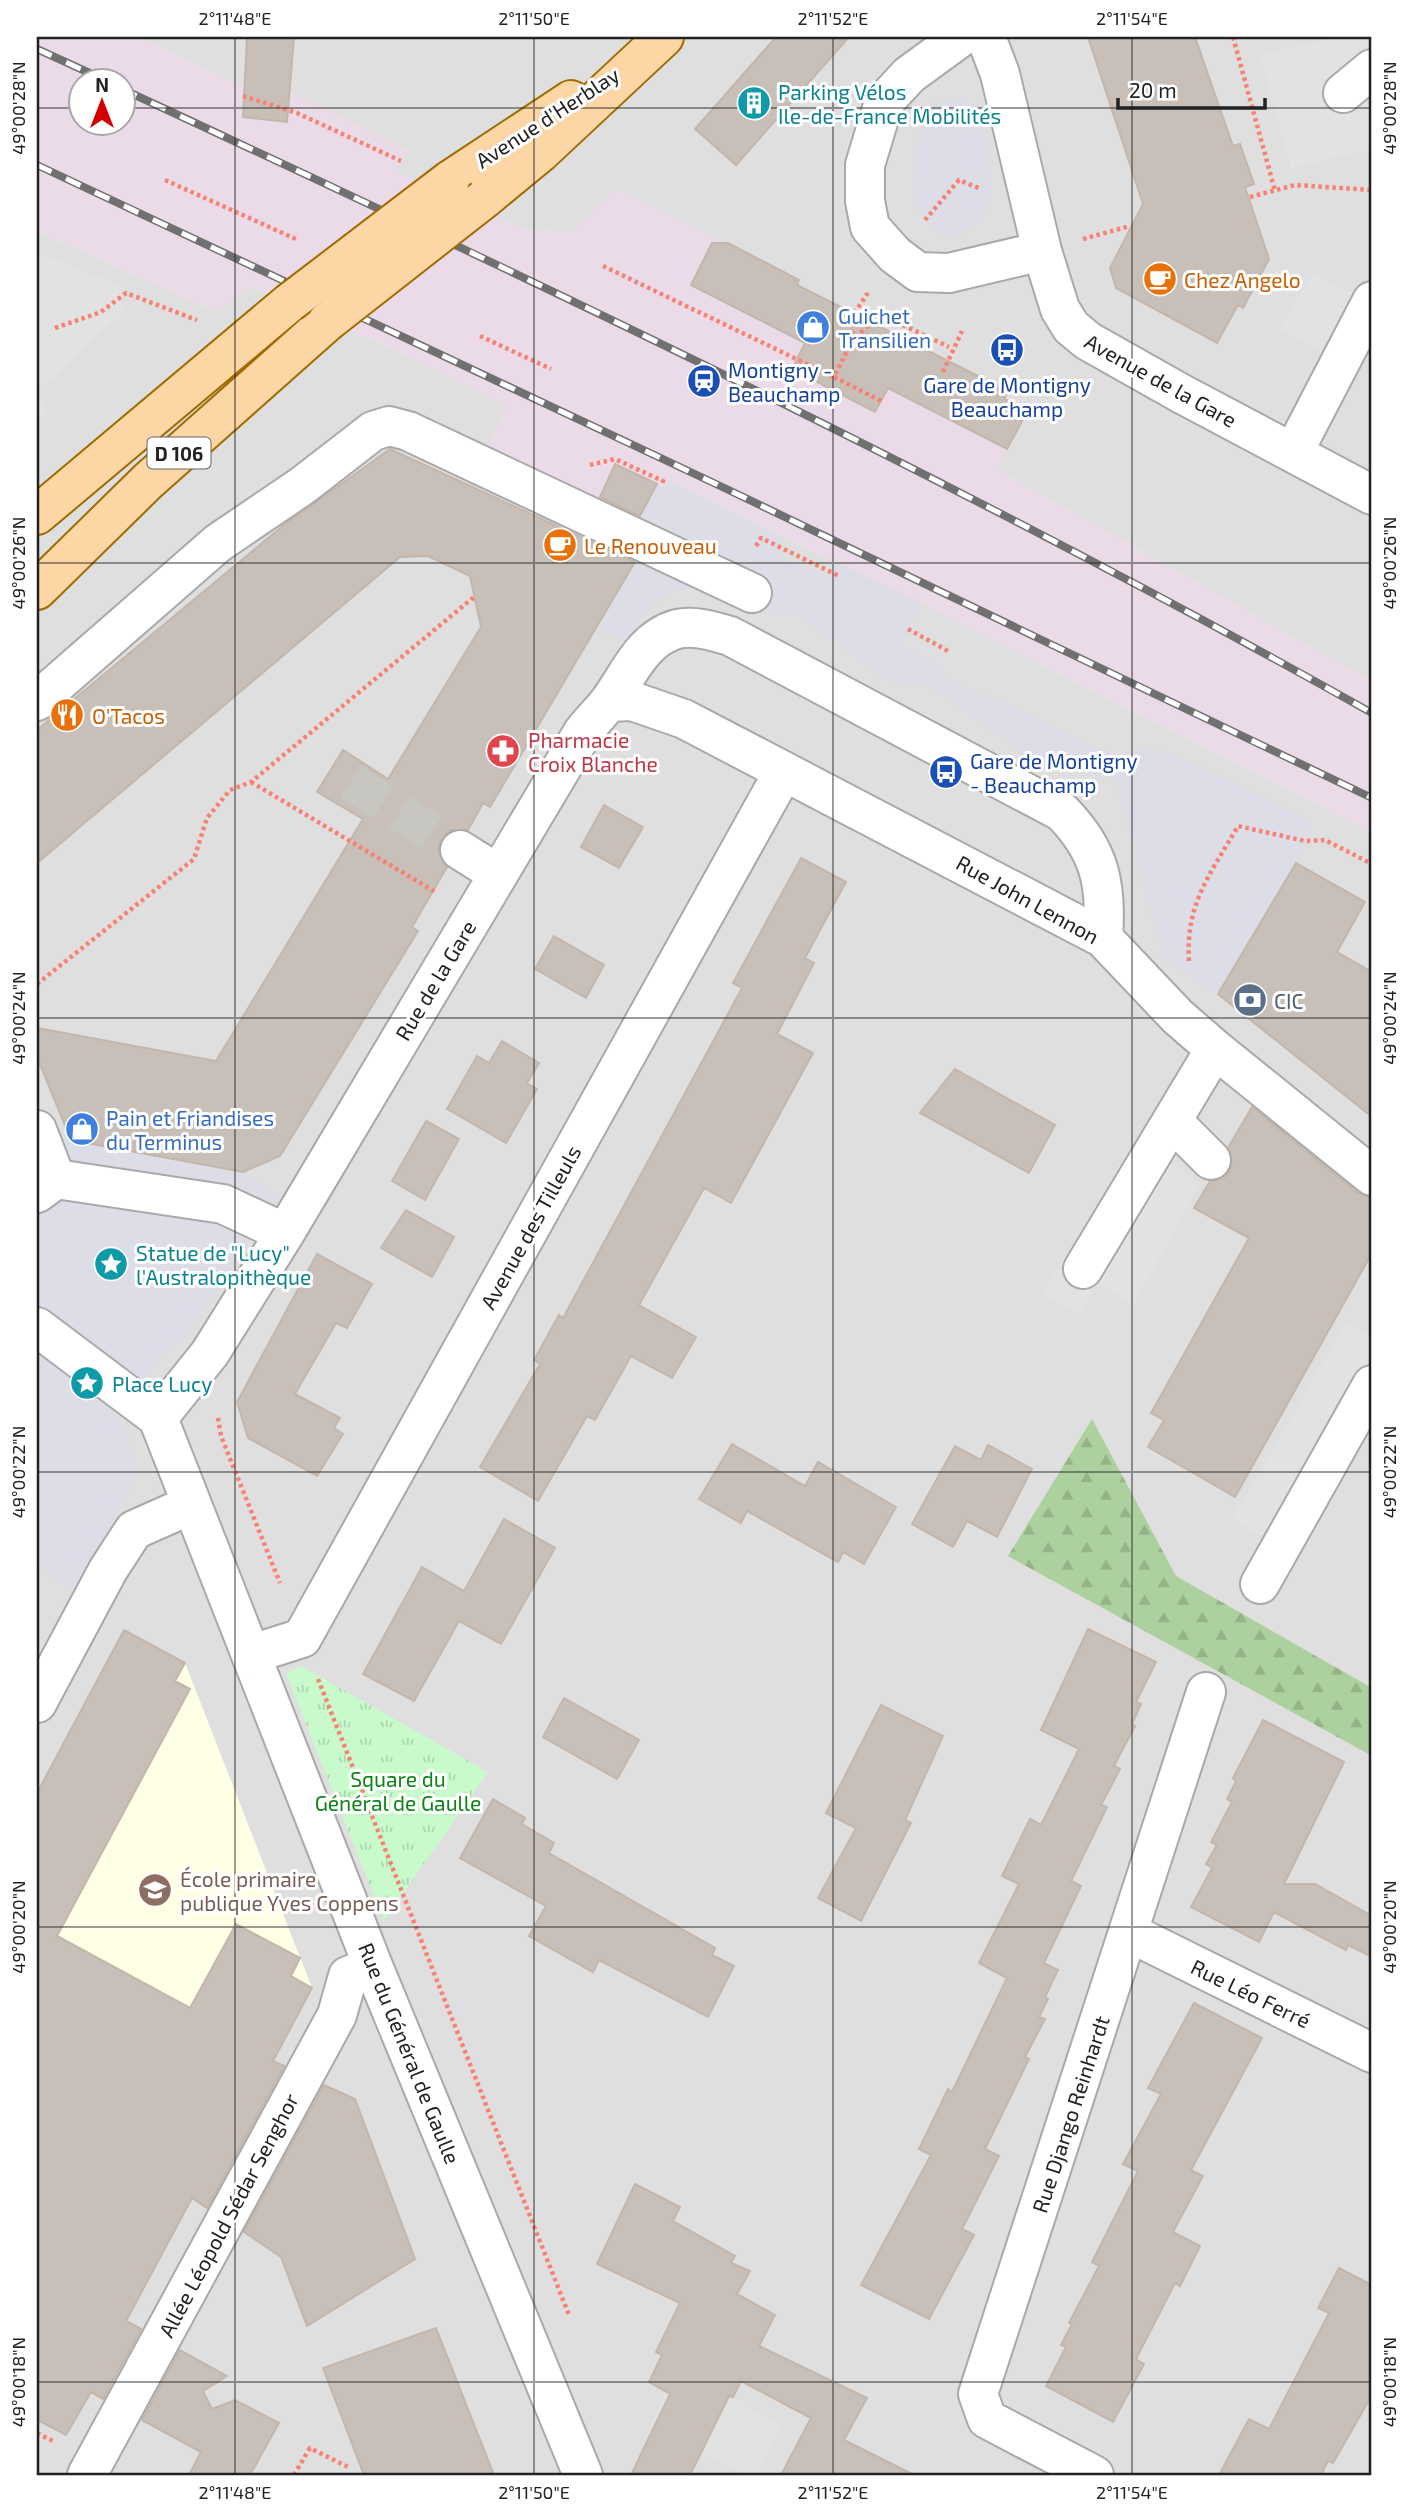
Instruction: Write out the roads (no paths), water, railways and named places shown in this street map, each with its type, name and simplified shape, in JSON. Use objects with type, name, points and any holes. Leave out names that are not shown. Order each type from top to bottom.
[{"type":"main road","name":"Avenue d'Herblay","points":[[37,515],[289,303],[450,180],[654,45]]},
{"type":"main road","name":"Avenue d'Herblay","points":[[37,590],[148,481],[327,322],[541,152],[654,45]]},
{"type":"street","points":[[961,37],[909,75],[884,102],[865,165],[865,201],[870,227],[895,255],[918,272],[949,274],[1059,246]]},
{"type":"street","name":"Avenue de la Gare","points":[[986,37],[1059,246],[1060,309],[1071,327],[1123,360],[1372,495]]},
{"type":"street","points":[[1343,93],[1372,69]]},
{"type":"street","points":[[1293,453],[1372,301]]},
{"type":"street","points":[[37,701],[218,543],[302,486],[373,430],[388,426],[408,431],[752,593]]},
{"type":"street","name":"Rue de la Gare","points":[[158,1418],[210,1353],[285,1233],[583,732],[609,702],[630,666],[650,645],[676,629],[704,629],[730,636],[1062,812],[1083,833],[1101,873],[1106,905],[1103,938]]},
{"type":"street","points":[[609,702],[632,701],[652,706],[784,771]]},
{"type":"street","name":"Rue John Lennon","points":[[784,771],[1103,938],[1178,1017],[1372,1176]]},
{"type":"street","name":"Avenue des Tilleuls","points":[[252,1654],[302,1638],[784,771]]},
{"type":"street","points":[[460,850],[498,874]]},
{"type":"street","points":[[1083,1269],[1215,1049]]},
{"type":"street","points":[[1172,1121],[1211,1160]]},
{"type":"street","points":[[37,1130],[47,1186],[223,1204],[285,1233]]},
{"type":"street","points":[[37,1327],[158,1418]]},
{"type":"street","points":[[1260,1584],[1372,1385]]},
{"type":"street","name":"Rue du Général de Gaulle","points":[[158,1418],[570,2469]]},
{"type":"street","points":[[37,1703],[108,1570],[134,1530],[190,1505]]},
{"type":"street","name":"Rue Django Reinhardt","points":[[1094,2475],[987,2419],[978,2394],[1130,1933],[1206,1692]]},
{"type":"street","name":"Rue Léo Ferré","points":[[1130,1933],[1372,2053]]},
{"type":"street","name":"Allée Léopold Sédar Senghor","points":[[87,2475],[337,2015],[348,1976],[373,1966]]},
{"type":"tunnel","points":[[351,782],[460,850]]},
{"type":"railway","points":[[37,49],[74,66]]},
{"type":"railway","points":[[136,96],[596,312],[910,467],[1065,547],[1372,713]]},
{"type":"railway","points":[[37,165],[716,484],[1372,798]]},
{"type":"place","name":"Parking Vélos Ile-de-France Mobilités","points":[[754,103]]},
{"type":"place","name":"Chez Angelo","points":[[1160,279]]},
{"type":"place","name":"Guichet Transilien","points":[[813,327]]},
{"type":"place","name":"Gare de Montigny Beauchamp","points":[[1007,350]]},
{"type":"place","name":"Montigny - Beauchamp","points":[[704,381]]},
{"type":"place","name":"Le Renouveau","points":[[560,545]]},
{"type":"place","name":"O'Tacos","points":[[67,715]]},
{"type":"place","name":"Pharmacie Croix Blanche","points":[[503,751]]},
{"type":"place","name":"Gare de Montigny - Beauchamp","points":[[946,772]]},
{"type":"place","name":"CIC","points":[[1250,1000]]},
{"type":"place","name":"Pain et Friandises du Terminus","points":[[82,1129]]},
{"type":"place","name":"Statue de \"Lucy\" l'Australopithèque","points":[[111,1264]]},
{"type":"place","name":"Place Lucy","points":[[87,1383]]},
{"type":"place","name":"École primaire publique Yves Coppens","points":[[155,1890]]},
{"type":"park label","name":"Square du Général de Gaulle","points":[[398,1790]]}]
